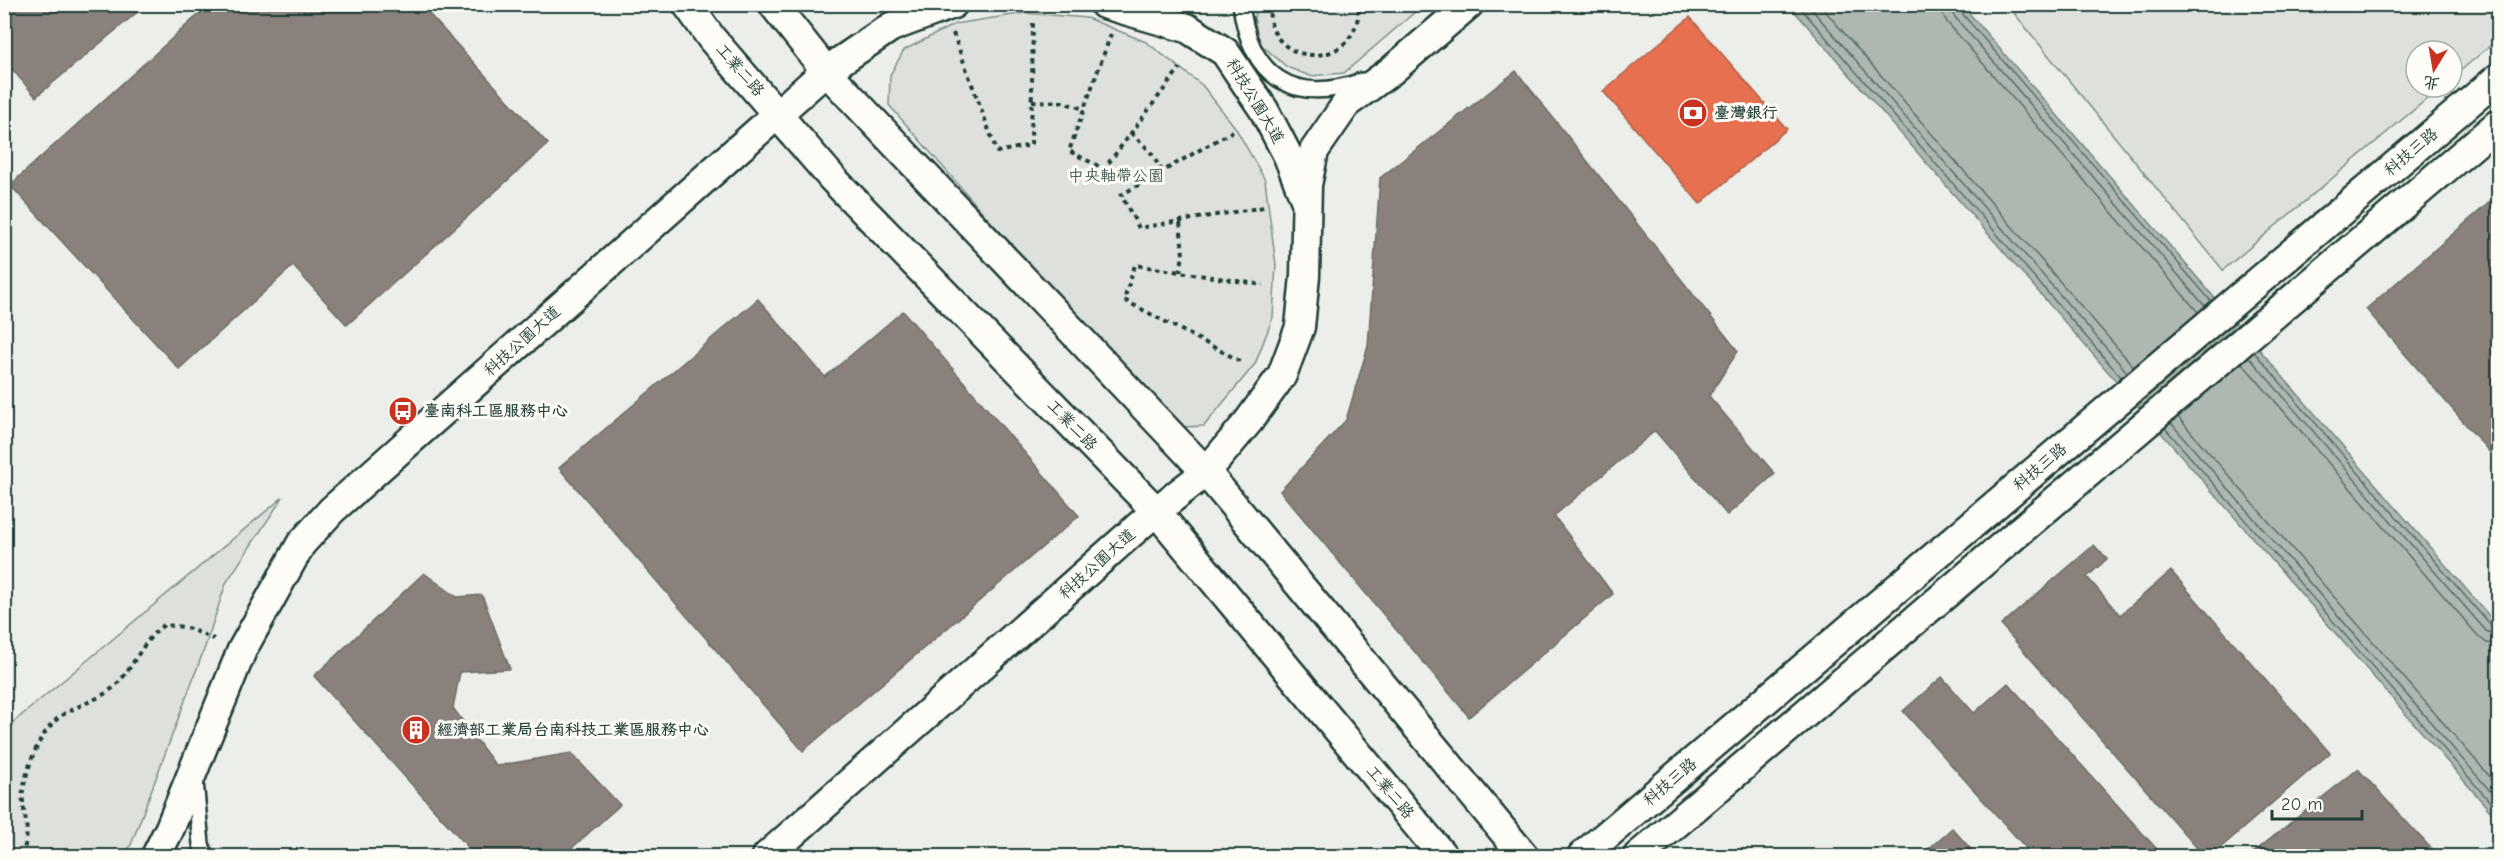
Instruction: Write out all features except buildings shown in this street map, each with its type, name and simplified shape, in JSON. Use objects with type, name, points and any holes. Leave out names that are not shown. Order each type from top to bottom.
[{"type":"street","name":"工業二路","points":[[687,4],[712,39],[844,190],[1156,512],[1443,856]]},
{"type":"street","points":[[772,4],[826,72],[1206,472],[1524,856]]},
{"type":"street","name":"科技公園大道","points":[[156,856],[242,650],[301,544],[332,510],[826,72],[891,27],[953,4]]},
{"type":"street","name":"科技公園大道","points":[[1104,4],[1187,28],[1225,52],[1264,110],[1288,156],[1307,204]]},
{"type":"street","points":[[1121,4],[1145,9],[1162,4]]},
{"type":"street","name":"科技公園大道","points":[[767,856],[1156,512],[1206,472],[1248,422],[1282,375],[1300,327],[1305,276],[1307,185],[1314,151],[1347,103],[1391,71],[1469,4]]},
{"type":"street","name":"科技三路","points":[[1582,856],[2499,78]]},
{"type":"street","points":[[1638,856],[2499,124]]},
{"type":"lane","name":"科技公園大道","points":[[1241,4],[1243,24],[1253,53],[1276,78],[1298,89],[1310,91],[1343,88],[1391,71]]},
{"type":"lane","name":"科技公園大道","points":[[194,769],[201,844],[206,856]]},
{"type":"path","points":[[1270,4],[1272,27],[1279,40],[1290,50],[1304,55],[1318,56],[1333,52],[1346,44],[1355,32],[1359,17],[1359,4]]},
{"type":"path","points":[[953,33],[997,152],[1032,145],[1033,21]]},
{"type":"path","points":[[1111,34],[1069,151],[1104,169],[1180,68]]},
{"type":"path","points":[[1032,101],[1062,102],[1084,109]]},
{"type":"path","points":[[1233,131],[1120,195],[1138,228],[1264,207]]},
{"type":"path","points":[[1131,133],[1150,151],[1162,171]]},
{"type":"path","points":[[1180,220],[1183,255],[1180,272]]},
{"type":"path","points":[[1240,361],[1124,300],[1135,265],[1263,285]]},
{"type":"path","points":[[21,856],[26,846],[27,825],[23,788],[44,735],[62,715],[113,688],[143,651],[152,633],[164,625],[185,627],[242,650]]},
{"type":"shaded area","points":[[5,5],[2498,5],[2498,856],[5,856]]},
{"type":"green space","points":[[2024,4],[2498,5],[2498,39],[2464,68],[2464,39],[2404,39],[2404,99],[2427,99],[2223,270],[2014,13]]},
{"type":"green space","points":[[1257,5],[1423,5],[1344,73],[1310,76],[1287,67],[1259,43],[1254,18]]},
{"type":"green space","name":"中央軸帶公園","points":[[1025,13],[1087,18],[1146,42],[1202,85],[1235,127],[1265,180],[1276,265],[1273,317],[1255,364],[1204,426],[1182,427],[1157,412],[889,105],[890,75],[904,50],[955,24]]},
{"type":"green space","points":[[283,497],[226,583],[205,647],[131,845],[123,856],[5,856],[5,729]]},
{"type":"water","points":[[1789,5],[1962,5],[2498,626],[2498,820]]},
{"type":"place","name":"臺灣銀行","points":[[1693,113]]},
{"type":"place","name":"臺南科工區服務中心","points":[[403,411]]},
{"type":"place","name":"經濟部工業局台南科技工業區服務中心","points":[[416,730]]}]
